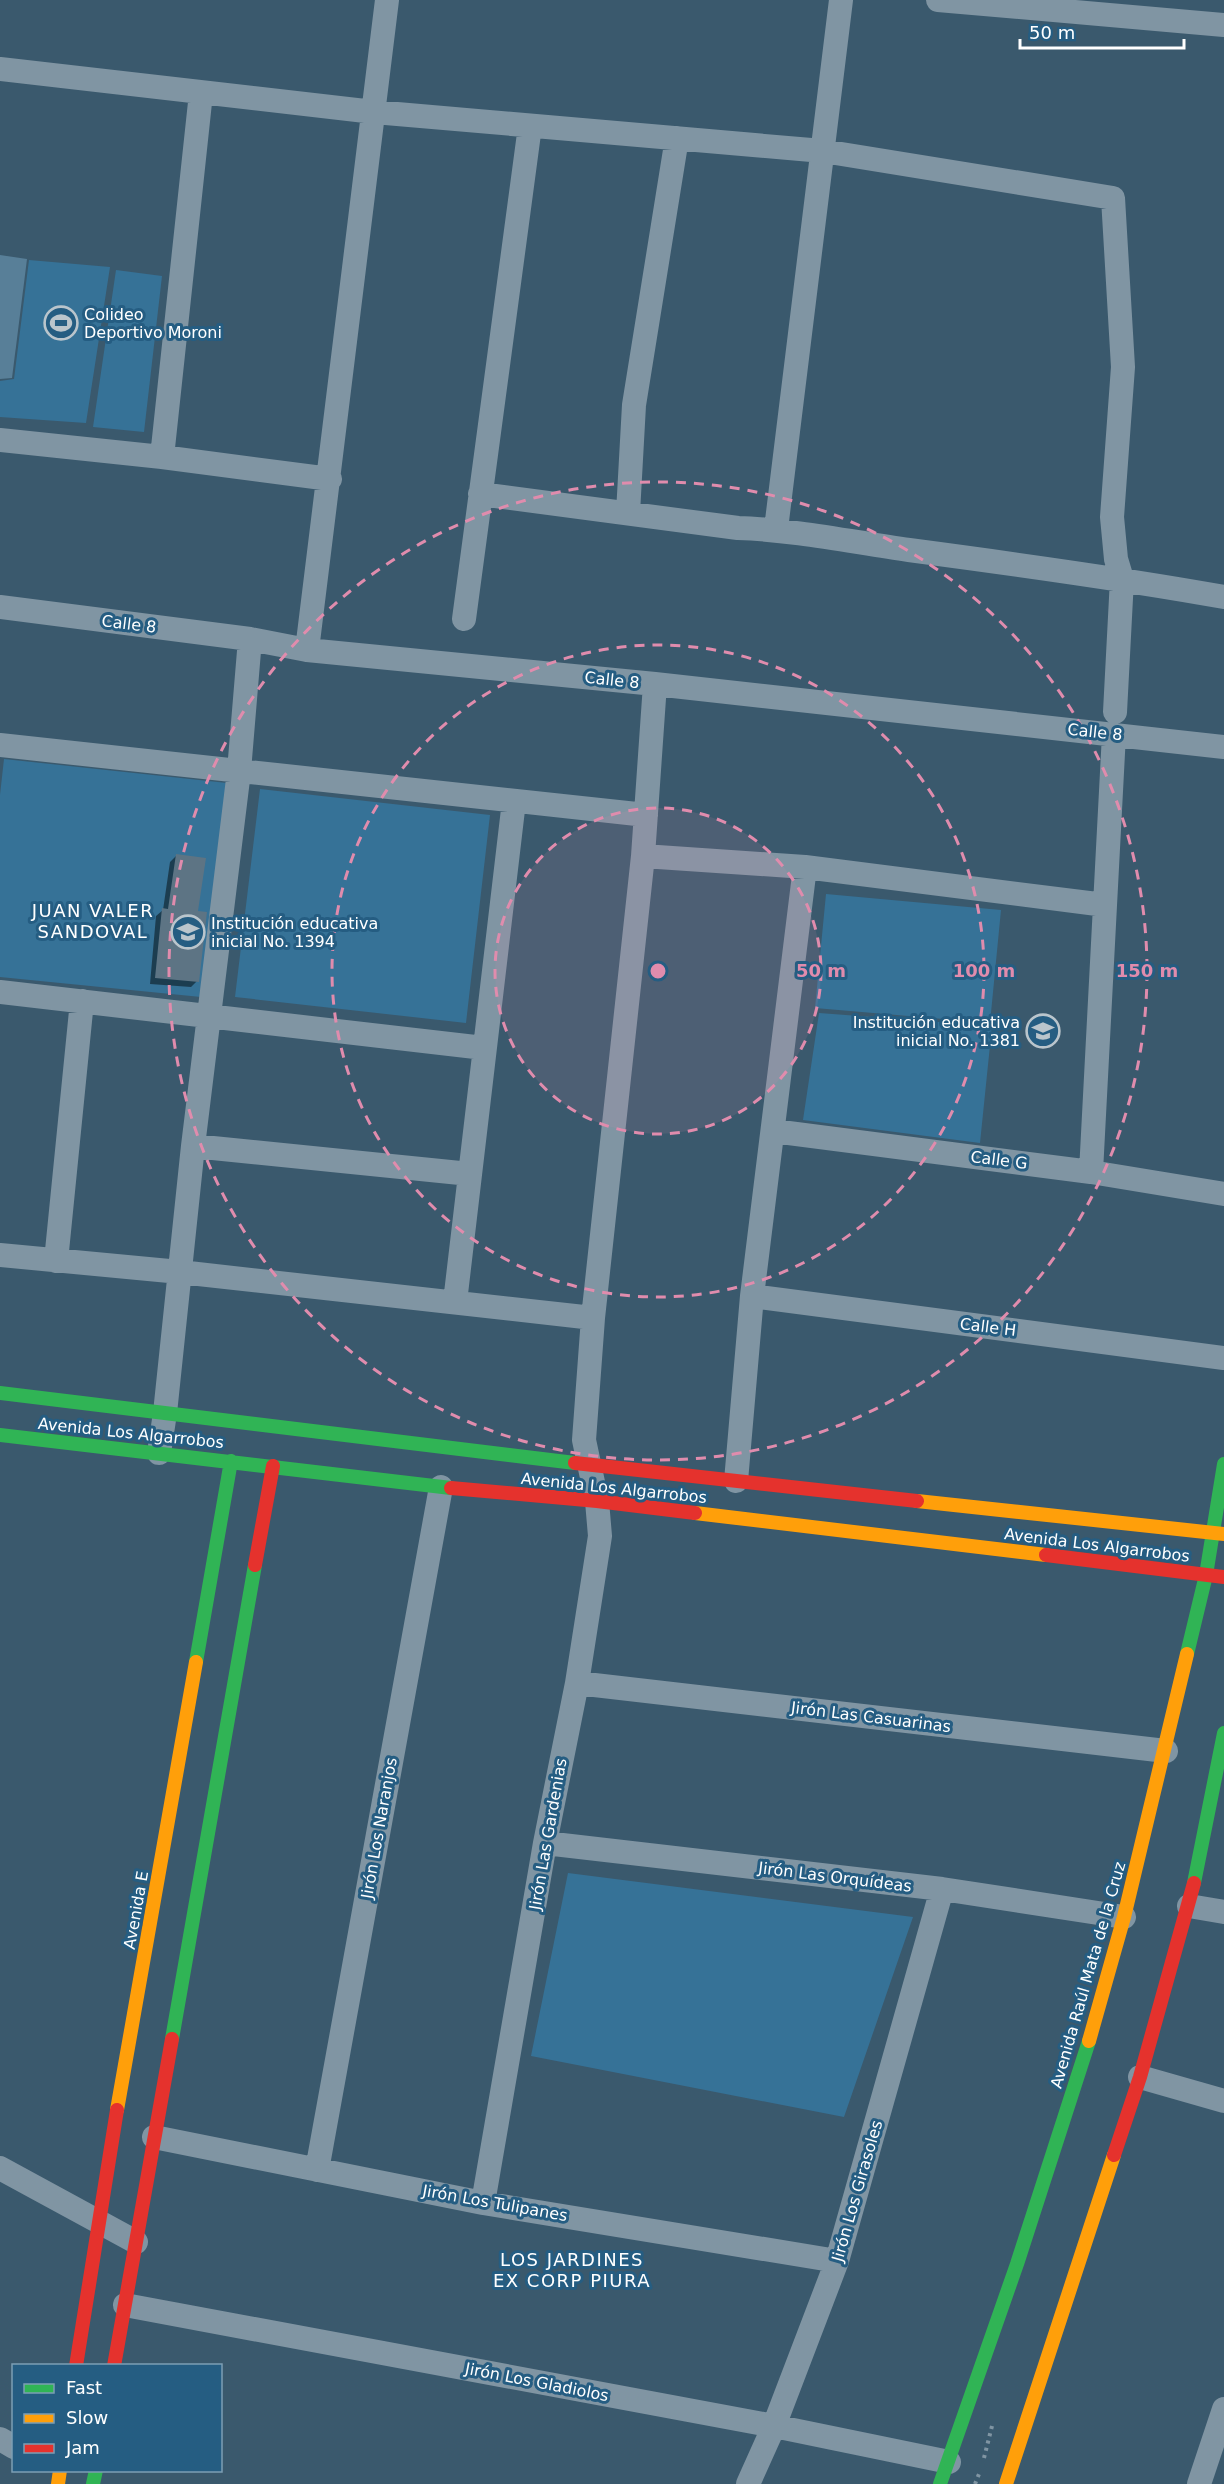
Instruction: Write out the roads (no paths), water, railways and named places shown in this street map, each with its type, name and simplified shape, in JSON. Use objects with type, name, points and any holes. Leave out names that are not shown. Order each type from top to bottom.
[{"type":"street","points":[[307,650],[330,479],[349,297],[387,0]]},
{"type":"street","points":[[776,529],[841,0]]},
{"type":"street","points":[[938,0],[1224,25]]},
{"type":"street","points":[[0,69],[374,112],[823,151],[1113,198],[1123,367],[1112,517],[1116,559],[1122,579],[1091,1172]]},
{"type":"street","points":[[162,457],[201,93]]},
{"type":"street","points":[[464,619],[530,126]]},
{"type":"street","points":[[628,513],[634,405],[677,138]]},
{"type":"street","points":[[0,440],[162,457],[330,479]]},
{"type":"street","points":[[480,494],[738,528],[776,529],[1122,579],[1224,597]]},
{"type":"street","name":"Calle 8","points":[[0,607],[250,639],[307,650],[655,684],[1115,723],[1224,747]]},
{"type":"street","points":[[159,1453],[193,1146],[211,1015],[239,771],[250,639]]},
{"type":"street","name":"Jirón Las Gardenias","points":[[483,2203],[545,1843],[577,1683],[600,1536],[591,1465],[584,1440],[592,1318],[643,856],[655,684]]},
{"type":"street","points":[[0,745],[646,815]]},
{"type":"street","points":[[455,1302],[514,801]]},
{"type":"street","points":[[643,856],[805,867],[1105,905]]},
{"type":"street","points":[[736,1480],[752,1296],[805,867]]},
{"type":"street","points":[[0,992],[484,1048]]},
{"type":"street","points":[[56,1261],[82,1001]]},
{"type":"street","name":"Calle G","points":[[773,1131],[1091,1172],[1224,1194]]},
{"type":"street","points":[[193,1146],[470,1174]]},
{"type":"street","points":[[0,1255],[180,1272],[592,1318]]},
{"type":"street","name":"Calle H","points":[[752,1296],[1224,1358]]},
{"type":"street","name":"Avenida Los Algarrobos","points":[[0,1393],[591,1465],[1218,1533]]},
{"type":"street","name":"Avenida Los Algarrobos","points":[[0,1435],[441,1487],[597,1501],[1224,1577]]},
{"type":"street","name":"Avenida E","points":[[76,2364],[98,2221],[231,1461]]},
{"type":"street","name":"Avenida Raúl Mata de la Cruz","points":[[945,2473],[1077,2082],[1124,1917],[1218,1533],[1224,1464]]},
{"type":"street","points":[[114,2364],[273,1466]]},
{"type":"street","name":"Jirón Los Naranjos","points":[[317,2170],[441,1487]]},
{"type":"street","name":"Jirón Las Casuarinas","points":[[577,1683],[1166,1751]]},
{"type":"street","points":[[1014,2481],[1140,2077],[1189,1906],[1224,1733]]},
{"type":"street","name":"Jirón Las Orquídeas","points":[[545,1843],[942,1890],[1124,1917]]},
{"type":"street","name":"Jirón Los Girasoles","points":[[748,2484],[774,2426],[837,2261],[942,1890]]},
{"type":"street","points":[[1189,1906],[1224,1912]]},
{"type":"street","points":[[1140,2077],[1224,2101]]},
{"type":"street","name":"Jirón Los Tulipanes","points":[[154,2137],[483,2203],[837,2261]]},
{"type":"street","points":[[0,2168],[136,2242]]},
{"type":"street","points":[[86,2301],[93,2295],[123,2313]]},
{"type":"street","name":"Jirón Los Gladiolos","points":[[123,2313],[774,2426],[945,2473]]},
{"type":"street","points":[[1199,2484],[1224,2409]]},
{"type":"place","name":"Colideo Deportivo Moroni","points":[[61,323]]},
{"type":"place","name":"Institución educativa inicial No. 1394","points":[[188,932]]},
{"type":"place","name":"Institución educativa inicial No. 1381","points":[[1043,1031]]},
{"type":"district","name":"JUAN VALER SANDOVAL","points":[[93,920]]},
{"type":"district","name":"LOS JARDINES EX CORP PIURA","points":[[572,2269]]}]
